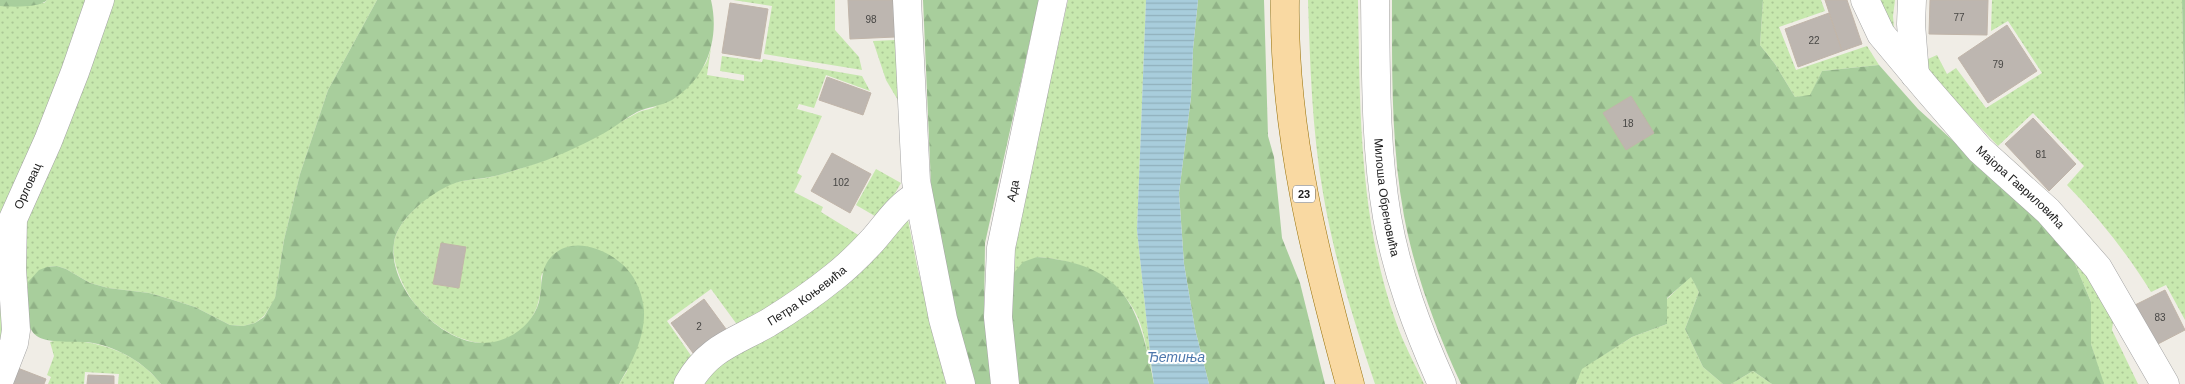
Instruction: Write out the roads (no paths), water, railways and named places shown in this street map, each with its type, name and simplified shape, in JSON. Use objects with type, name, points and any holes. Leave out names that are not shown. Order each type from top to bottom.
[{"type":"main road","name":"23","points":[[1285,0],[1284,21],[1290,101],[1307,213],[1322,280],[1350,384]]},
{"type":"street","name":"Орловац","points":[[0,379],[14,343],[16,330],[12,269],[13,219],[48,141],[100,0]]},
{"type":"street","points":[[907,0],[912,119],[918,195],[942,318],[961,384]]},
{"type":"street","name":"Ада","points":[[1005,384],[998,317],[1001,248],[1053,0]]},
{"type":"street","name":"Милоша Обреновића","points":[[1375,0],[1378,136],[1387,217],[1398,268],[1413,316],[1442,384]]},
{"type":"street","name":"Мајора Гавриловића","points":[[1864,0],[1881,34],[1980,150],[2048,211],[2098,268],[2165,384]]},
{"type":"street","points":[[1912,0],[1911,24],[1915,74]]},
{"type":"street","name":"Петра Коњевића","points":[[688,384],[704,360],[718,348],[796,306],[834,277],[872,241],[895,211],[906,201],[918,195]]},
{"type":"water","name":"Ђетиња","points":[[1146,0],[1198,0],[1191,97],[1179,193],[1184,264],[1195,329],[1209,384],[1154,384],[1137,230]]}]
